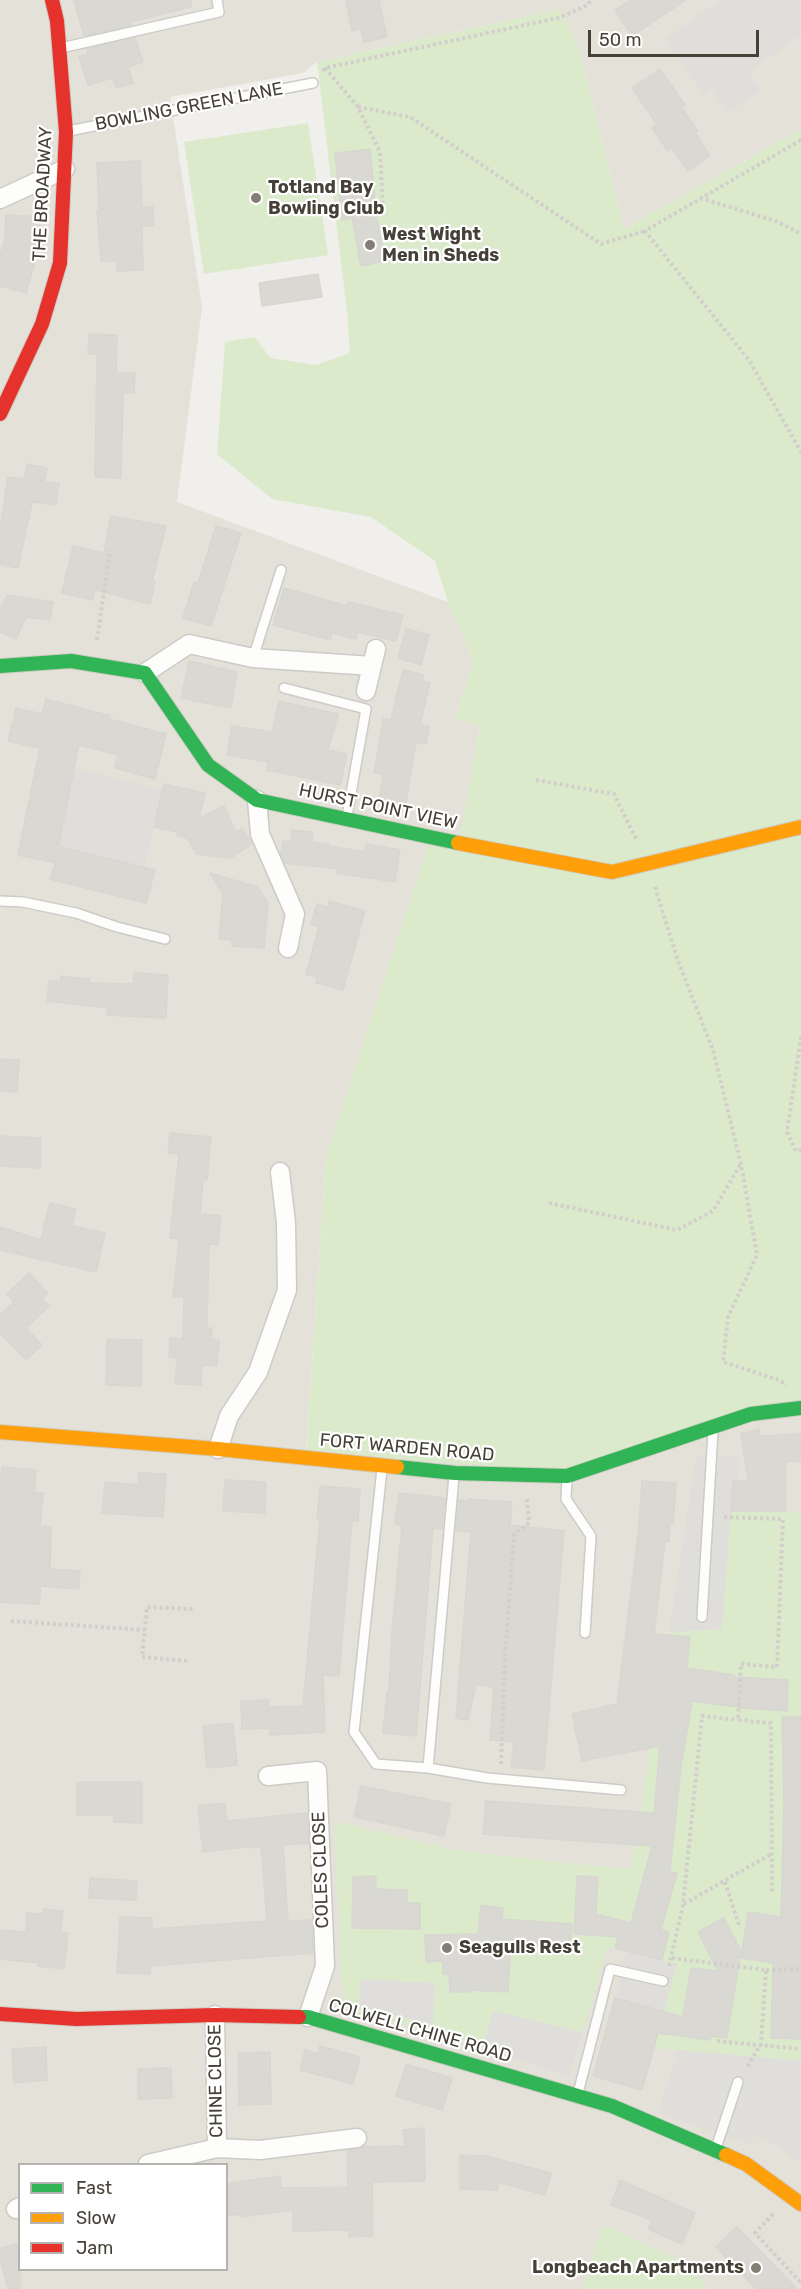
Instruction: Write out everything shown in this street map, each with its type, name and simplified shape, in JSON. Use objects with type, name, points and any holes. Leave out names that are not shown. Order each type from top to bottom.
[{"type":"street","name":"THE BROADWAY","points":[[0,414],[42,324],[60,263],[66,132],[57,21],[52,0]]},
{"type":"street","points":[[0,199],[65,170]]},
{"type":"street","points":[[0,666],[71,661],[145,673],[189,644],[253,658],[374,658],[366,691]]},
{"type":"street","name":"HURST POINT VIEW","points":[[145,673],[208,765],[257,800],[524,856],[612,872],[801,827]]},
{"type":"street","points":[[257,800],[260,834],[295,914],[288,948]]},
{"type":"street","points":[[218,1449],[229,1416],[258,1372],[287,1290],[286,1223],[280,1172]]},
{"type":"street","name":"FORT WARDEN ROAD","points":[[0,1432],[218,1449],[455,1473],[567,1476],[751,1414],[801,1408]]},
{"type":"street","name":"COLES CLOSE","points":[[268,1776],[317,1771],[325,1966],[308,2017]]},
{"type":"street","name":"COLWELL CHINE ROAD","points":[[0,2014],[77,2019],[215,2015],[308,2017],[612,2106],[746,2164],[795,2200]]},
{"type":"street","name":"CHINE CLOSE","points":[[215,2015],[217,2148]]},
{"type":"street","name":"CHINE CLOSE","points":[[152,2163],[217,2148],[260,2150],[357,2138]]},
{"type":"lane","points":[[59,49],[219,12],[217,0]]},
{"type":"lane","name":"BOWLING GREEN LANE","points":[[66,132],[313,83]]},
{"type":"lane","points":[[253,658],[281,570]]},
{"type":"lane","points":[[284,688],[366,709],[346,818]]},
{"type":"lane","points":[[0,901],[23,902],[76,913],[117,927],[165,939]]},
{"type":"lane","points":[[702,1617],[714,1426]]},
{"type":"lane","points":[[382,1466],[354,1732],[376,1764],[621,1790]]},
{"type":"lane","points":[[428,1768],[455,1473]]},
{"type":"lane","points":[[567,1476],[566,1499],[591,1536],[585,1633]]},
{"type":"lane","points":[[578,2095],[610,1969],[663,1981]]},
{"type":"lane","points":[[714,2151],[738,2082]]},
{"type":"path","points":[[313,83],[325,68],[558,18],[588,5],[591,0]]},
{"type":"path","points":[[325,68],[358,107],[380,152],[383,208]]},
{"type":"path","points":[[358,107],[410,117],[601,244],[645,231],[801,140]]},
{"type":"path","points":[[700,198],[776,221],[801,234]]},
{"type":"path","points":[[645,231],[749,360],[801,452]]},
{"type":"path","points":[[93,665],[110,550]]},
{"type":"path","points":[[536,780],[614,794],[648,863],[678,961],[712,1050],[741,1164],[757,1255],[728,1317],[723,1362],[779,1380],[794,1389]]},
{"type":"path","points":[[801,1037],[787,1132],[796,1151],[801,1150]]},
{"type":"path","points":[[549,1203],[677,1230],[713,1211],[741,1164]]},
{"type":"path","points":[[502,1779],[505,1659],[514,1534],[529,1523],[526,1488]]},
{"type":"path","points":[[708,1516],[783,1519],[777,1667],[741,1665],[738,1720]]},
{"type":"path","points":[[186,1660],[142,1657],[147,1607],[195,1609]]},
{"type":"path","points":[[11,1621],[145,1630]]},
{"type":"path","points":[[772,1892],[771,1723],[702,1716],[683,1905],[672,1958],[766,1971],[801,1969]]},
{"type":"path","points":[[683,1905],[771,1854]]},
{"type":"path","points":[[725,1882],[740,1928]]},
{"type":"path","points":[[738,2082],[760,2044],[766,1971]]},
{"type":"path","points":[[717,2041],[801,2049]]},
{"type":"path","points":[[795,2200],[755,2233],[801,2283]]},
{"type":"shaded area","points":[[0,0],[801,0],[801,129],[624,229],[578,45],[560,9],[317,62],[303,73],[170,97],[202,307],[177,502],[448,602],[474,662],[455,718],[480,724],[459,847],[326,1157],[305,1464],[801,1414],[801,2289],[709,2289],[682,2261],[603,2226],[581,2289],[0,2289]]},
{"type":"shaded area","points":[[721,0],[801,0],[801,35],[748,72],[761,90],[728,113],[712,90],[704,95],[665,39]]},
{"type":"shaded area","points":[[75,768],[163,789],[144,868],[58,847]]},
{"type":"shaded area","points":[[696,1456],[740,1457],[738,1481],[733,1481],[722,1629],[669,1632]]},
{"type":"shaded area","points":[[626,1951],[677,1964],[664,2012],[615,1998]]},
{"type":"shaded area","points":[[360,1979],[435,1983],[433,2025],[359,2006]]},
{"type":"shaded area","points":[[493,2011],[583,2032],[569,2077],[483,2048]]},
{"type":"shaded area","points":[[679,2050],[801,2061],[801,2163],[757,2133],[750,2144],[658,2113]]},
{"type":"green space","points":[[560,9],[578,45],[624,229],[801,129],[801,821],[612,866],[460,836],[480,725],[455,719],[474,662],[448,602],[435,561],[371,517],[272,499],[217,454],[225,342],[255,337],[270,358],[316,365],[350,353],[317,62]]},
{"type":"green space","name":"Totland Bay Bowling Club","points":[[308,123],[328,255],[204,274],[184,142]]},
{"type":"green space","points":[[801,832],[801,1401],[565,1471],[306,1453],[326,1157],[430,840],[612,878]]},
{"type":"green space","points":[[731,1511],[801,1512],[801,2061],[654,2048],[677,1964],[607,1947],[583,2032],[494,2011],[483,2048],[343,2008],[334,1821],[454,1850],[631,1870],[669,1632],[722,1629]]},
{"type":"green space","points":[[603,2225],[682,2261],[709,2289],[581,2289]]},
{"type":"building","points":[[74,0],[191,0],[191,7],[84,36]]},
{"type":"building","points":[[346,0],[379,0],[387,37],[364,42],[361,29],[352,31]]},
{"type":"building","points":[[630,0],[686,0],[632,36],[615,10]]},
{"type":"building","points":[[135,38],[143,62],[128,67],[133,83],[116,88],[112,78],[88,85],[79,57],[88,54],[87,49]]},
{"type":"building","points":[[660,69],[685,105],[681,107],[698,131],[695,133],[710,156],[688,171],[672,148],[668,151],[652,128],[657,124],[632,88]]},
{"type":"building","points":[[370,149],[377,218],[385,261],[361,266],[352,218],[342,220],[335,153]]},
{"type":"building","points":[[140,161],[142,207],[153,207],[154,226],[142,226],[143,270],[117,271],[117,261],[101,261],[97,211],[99,211],[97,163]]},
{"type":"building","points":[[6,215],[40,217],[39,247],[26,293],[0,286],[0,256],[5,237]]},
{"type":"building","points":[[318,274],[322,297],[262,306],[259,283]]},
{"type":"building","points":[[89,334],[117,335],[116,373],[135,373],[134,393],[123,393],[121,478],[95,477],[97,354],[88,354]]},
{"type":"building","points":[[27,464],[47,468],[44,482],[59,484],[56,505],[32,502],[18,568],[0,564],[0,530],[8,477],[24,479]]},
{"type":"building","points":[[111,516],[166,526],[152,581],[155,582],[150,604],[95,590],[93,600],[62,593],[73,546],[104,553]]},
{"type":"building","points":[[216,526],[241,533],[211,626],[183,618],[194,582],[198,583]]},
{"type":"building","points":[[284,588],[347,606],[348,602],[403,615],[396,641],[358,632],[356,639],[332,633],[330,640],[273,625]]},
{"type":"building","points":[[7,595],[53,602],[50,620],[26,617],[16,639],[0,632],[0,609]]},
{"type":"building","points":[[406,629],[429,635],[421,665],[398,658]]},
{"type":"building","points":[[189,661],[237,672],[231,708],[181,698]]},
{"type":"building","points":[[403,670],[424,675],[422,681],[430,683],[420,725],[429,726],[426,744],[416,743],[406,804],[379,799],[383,774],[374,773],[383,719],[391,720]]},
{"type":"building","points":[[46,699],[166,734],[155,779],[115,768],[118,755],[79,745],[55,863],[18,855],[40,748],[8,741],[16,708],[42,714]]},
{"type":"building","points":[[279,701],[338,714],[328,750],[347,754],[340,785],[267,770],[268,762],[227,755],[232,726],[272,732]]},
{"type":"building","points":[[164,784],[205,793],[199,818],[224,806],[236,832],[242,828],[252,844],[231,858],[197,854],[187,838],[177,836],[178,832],[154,827]]},
{"type":"building","points":[[292,830],[313,832],[312,842],[329,844],[329,846],[364,852],[366,844],[400,850],[395,882],[337,873],[338,869],[285,863],[281,854],[283,841],[291,842]]},
{"type":"building","points":[[61,847],[155,870],[146,903],[50,879]]},
{"type":"building","points":[[210,873],[257,887],[268,903],[264,948],[232,946],[232,940],[219,939],[223,894]]},
{"type":"building","points":[[329,901],[365,911],[343,990],[316,983],[317,977],[306,974],[319,927],[311,924],[317,904],[328,907]]},
{"type":"building","points":[[134,973],[168,975],[166,1018],[107,1015],[107,1008],[47,1001],[49,981],[60,982],[61,976],[90,979],[89,983],[133,984]]},
{"type":"building","points":[[0,1059],[19,1060],[17,1092],[0,1091]]},
{"type":"building","points":[[170,1133],[211,1137],[207,1180],[203,1180],[200,1214],[221,1216],[218,1245],[209,1244],[207,1328],[212,1328],[211,1340],[219,1340],[217,1366],[202,1365],[201,1385],[175,1384],[177,1358],[169,1357],[170,1338],[183,1339],[184,1297],[173,1297],[179,1239],[170,1238],[179,1154],[168,1153]]},
{"type":"building","points":[[0,1136],[41,1138],[40,1168],[0,1166]]},
{"type":"building","points":[[50,1203],[76,1209],[72,1226],[105,1233],[96,1272],[0,1250],[0,1227],[41,1240]]},
{"type":"building","points":[[29,1273],[48,1293],[42,1299],[49,1306],[26,1328],[42,1345],[26,1360],[0,1333],[0,1315],[14,1302],[7,1294]]},
{"type":"building","points":[[107,1339],[142,1340],[141,1386],[106,1385]]},
{"type":"building","points":[[759,1429],[760,1436],[801,1434],[801,1461],[786,1462],[786,1511],[731,1511],[733,1480],[748,1482],[741,1434]]},
{"type":"building","points":[[2,1467],[36,1470],[34,1492],[43,1493],[40,1526],[51,1527],[50,1569],[80,1571],[79,1589],[41,1586],[39,1604],[0,1602]]},
{"type":"building","points":[[139,1473],[166,1474],[163,1517],[102,1513],[105,1482],[138,1485]]},
{"type":"building","points":[[225,1480],[266,1482],[265,1513],[223,1511]]},
{"type":"building","points":[[642,1481],[676,1483],[673,1524],[670,1524],[669,1542],[665,1542],[654,1634],[690,1637],[687,1668],[734,1675],[734,1677],[788,1680],[787,1711],[692,1701],[681,1766],[670,1872],[677,1873],[661,1930],[669,1932],[662,1960],[615,1948],[618,1937],[574,1934],[577,1876],[598,1877],[596,1914],[631,1923],[652,1846],[483,1834],[486,1801],[654,1813],[660,1746],[582,1761],[572,1714],[617,1704],[639,1527]]},
{"type":"building","points":[[320,1486],[360,1489],[358,1521],[352,1520],[339,1676],[323,1675],[325,1732],[270,1735],[270,1728],[242,1729],[241,1701],[269,1700],[269,1707],[303,1706],[320,1518],[317,1518]]},
{"type":"building","points":[[399,1493],[445,1498],[442,1529],[433,1528],[416,1736],[383,1733],[387,1691],[389,1691],[402,1525],[395,1524]]},
{"type":"building","points":[[469,1499],[512,1502],[510,1525],[564,1531],[544,1770],[511,1767],[514,1742],[490,1740],[494,1687],[476,1684],[468,1720],[456,1718],[471,1532],[456,1531],[459,1500],[469,1501]]},
{"type":"building","points":[[782,1717],[801,1717],[801,2039],[771,2038],[773,1963],[741,1958],[748,1912],[781,1917],[784,1802]]},
{"type":"building","points":[[233,1723],[237,1765],[207,1768],[203,1726]]},
{"type":"building","points":[[77,1782],[142,1782],[142,1823],[114,1822],[113,1815],[77,1815]]},
{"type":"building","points":[[361,1786],[451,1804],[444,1836],[354,1817]]},
{"type":"building","points":[[225,1803],[227,1821],[307,1813],[309,1843],[283,1845],[288,1921],[312,1920],[313,1953],[150,1966],[150,1974],[117,1973],[120,1917],[152,1918],[152,1929],[267,1921],[261,1847],[203,1852],[198,1806]]},
{"type":"building","points":[[376,1876],[376,1889],[407,1890],[407,1903],[420,1903],[420,1929],[352,1928],[353,1877]]},
{"type":"building","points":[[90,1878],[137,1881],[136,1900],[89,1898]]},
{"type":"building","points":[[481,1905],[503,1908],[502,1919],[572,1924],[570,1947],[511,1944],[508,1992],[470,1990],[470,1992],[450,1992],[449,1974],[443,1974],[443,1961],[426,1962],[425,1935],[478,1934]]},
{"type":"building","points":[[44,1909],[63,1911],[61,1932],[68,1933],[64,1969],[38,1966],[38,1963],[0,1959],[0,1930],[26,1932],[27,1913],[43,1914]]},
{"type":"building","points":[[724,1918],[741,1951],[727,2038],[711,2036],[710,2040],[658,2033],[642,2090],[593,2076],[615,1998],[683,2017],[691,1968],[718,1971],[698,1932]]},
{"type":"building","points":[[320,2046],[360,2057],[353,2084],[300,2070],[305,2050],[318,2054]]},
{"type":"building","points":[[46,2047],[47,2080],[14,2083],[12,2049]]},
{"type":"building","points":[[270,2052],[271,2104],[239,2105],[238,2053]]},
{"type":"building","points":[[406,2064],[452,2078],[442,2110],[396,2096]]},
{"type":"building","points":[[171,2068],[172,2098],[138,2099],[138,2069]]},
{"type":"building","points":[[424,2128],[425,2181],[372,2182],[373,2236],[349,2237],[349,2230],[293,2231],[293,2210],[241,2217],[241,2214],[228,2216],[228,2184],[280,2176],[281,2188],[348,2187],[347,2151],[363,2147],[405,2146],[403,2130]]},
{"type":"building","points":[[460,2155],[486,2156],[551,2173],[545,2195],[498,2182],[498,2190],[460,2189]]},
{"type":"building","points":[[620,2180],[695,2213],[682,2244],[648,2229],[652,2220],[611,2205]]},
{"type":"building","name":"Longbeach Apartments","points":[[737,2227],[797,2289],[756,2289],[716,2247]]},
{"type":"building","points":[[18,2244],[20,2289],[8,2289],[0,2248]]},
{"type":"traffic: fast","points":[[0,666],[71,661],[145,673],[208,765],[257,800],[458,843]]},
{"type":"traffic: fast","points":[[397,1467],[455,1473],[567,1476],[751,1414],[801,1408]]},
{"type":"traffic: fast","points":[[299,2017],[308,2017],[612,2106],[726,2155]]},
{"type":"traffic: slow","points":[[458,843],[612,872],[801,827]]},
{"type":"traffic: slow","points":[[0,1432],[218,1449],[397,1467]]},
{"type":"traffic: slow","points":[[726,2155],[746,2164],[801,2204]]},
{"type":"traffic: jam","points":[[0,414],[42,324],[60,263],[66,132],[57,21],[52,0]]},
{"type":"traffic: jam","points":[[0,2014],[77,2019],[215,2015],[299,2017]]},
{"type":"place","name":"Totland Bay Bowling Club","points":[[256,198]]},
{"type":"place","name":"West Wight Men in Sheds","points":[[370,245]]},
{"type":"place","name":"Seagulls Rest","points":[[447,1948]]},
{"type":"place","name":"Longbeach Apartments","points":[[756,2268]]}]
